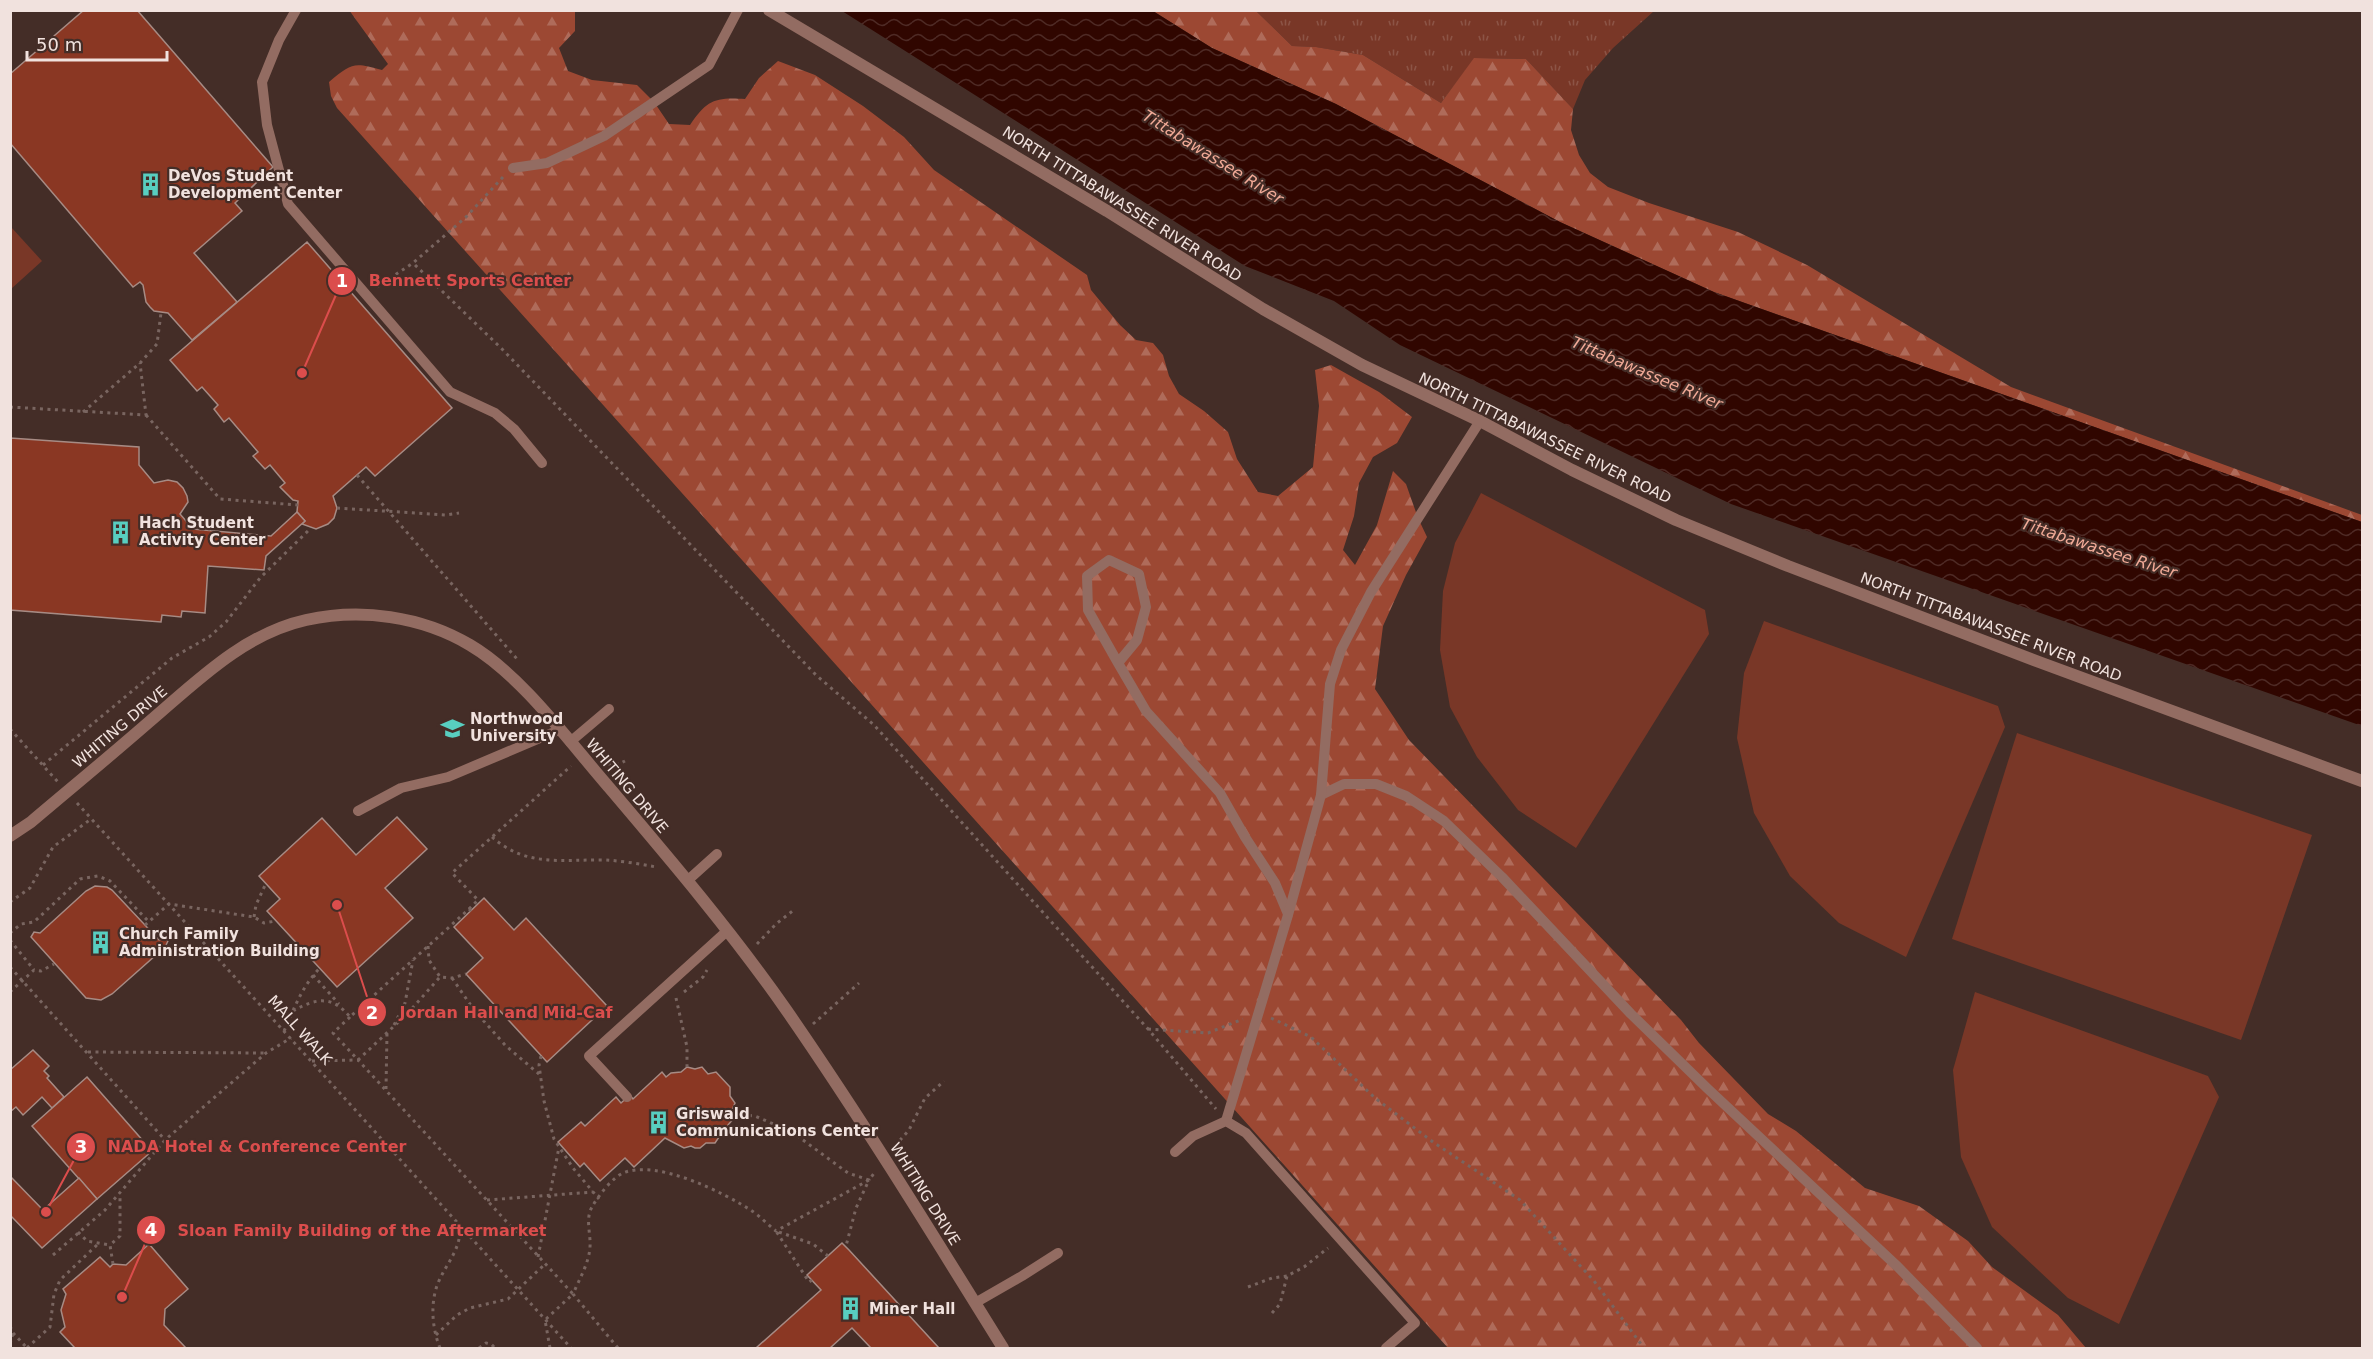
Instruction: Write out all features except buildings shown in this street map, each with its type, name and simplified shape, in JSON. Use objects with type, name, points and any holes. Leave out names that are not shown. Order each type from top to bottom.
[{"type":"street","name":"NORTH TITTABAWASSEE RIVER ROAD","points":[[769,10],[1107,210],[1263,309],[1362,365],[1480,421],[1572,470],[1677,520],[1788,566],[2362,781]]},
{"type":"street","name":"WHITING DRIVE","points":[[10,836],[67,792],[216,665],[251,641],[305,620],[355,614],[392,617],[427,624],[471,645],[508,675],[570,742],[687,880],[727,931],[802,1035],[885,1158],[1003,1348]]},
{"type":"lane","points":[[296,10],[279,40],[262,82],[267,125],[288,204],[364,295],[450,392],[495,413],[514,429],[542,463]]},
{"type":"lane","points":[[513,168],[547,163],[604,136],[709,65],[738,10]]},
{"type":"lane","points":[[1174,1152],[1193,1136],[1226,1121],[1260,1012],[1321,795],[1330,684],[1341,650],[1371,592],[1480,421]]},
{"type":"lane","points":[[1118,663],[1137,640],[1146,607],[1139,574],[1109,560],[1087,576],[1088,610],[1118,663],[1146,711],[1220,793],[1275,883],[1288,915]]},
{"type":"lane","points":[[570,742],[609,709]]},
{"type":"lane","points":[[358,812],[401,788],[448,777],[559,730]]},
{"type":"lane","points":[[1321,795],[1344,784],[1376,784],[1406,796],[1444,821],[1502,877],[1631,1014],[1699,1081],[1898,1267],[1977,1348]]},
{"type":"lane","points":[[687,880],[717,854]]},
{"type":"lane","points":[[627,1097],[589,1056],[727,931]]},
{"type":"lane","points":[[1226,1121],[1246,1133],[1415,1323],[1386,1348]]},
{"type":"lane","points":[[975,1302],[1058,1253]]},
{"type":"path","points":[[364,295],[413,263],[466,217],[513,168]]},
{"type":"path","points":[[413,263],[502,349],[816,675],[874,725],[1148,1029],[1226,1121]]},
{"type":"path","points":[[82,413],[140,363],[157,344],[161,313]]},
{"type":"path","points":[[140,363],[146,415],[220,499],[298,505]]},
{"type":"path","points":[[10,407],[146,415]]},
{"type":"path","points":[[357,475],[519,662]]},
{"type":"path","points":[[337,508],[446,516],[459,513]]},
{"type":"path","points":[[43,765],[172,658],[209,637],[226,622],[260,578],[311,528]]},
{"type":"path","name":"MALL WALK","points":[[10,729],[571,1348]]},
{"type":"path","points":[[618,1348],[573,1294],[333,1033],[470,910],[478,900],[452,873],[569,766],[620,764],[625,761]]},
{"type":"path","points":[[10,902],[30,888],[53,847],[91,819]]},
{"type":"path","points":[[492,837],[504,848],[522,857],[572,862],[607,860],[656,867]]},
{"type":"path","points":[[10,933],[21,924],[34,921],[80,879],[98,876],[110,880],[149,922]]},
{"type":"path","points":[[254,916],[260,894],[266,884]]},
{"type":"path","points":[[146,926],[169,904],[254,916],[264,923],[276,921]]},
{"type":"path","points":[[739,948],[754,946],[795,909]]},
{"type":"path","points":[[10,940],[34,970],[41,971],[54,964]]},
{"type":"path","points":[[428,946],[429,960],[440,977]]},
{"type":"path","points":[[394,1026],[405,1003],[413,960]]},
{"type":"path","points":[[687,1067],[687,1047],[676,999],[703,977],[710,962]]},
{"type":"path","points":[[10,967],[165,1140]]},
{"type":"path","points":[[284,1031],[313,975],[320,968]]},
{"type":"path","points":[[10,992],[34,970]]},
{"type":"path","points":[[440,977],[452,978],[466,974]]},
{"type":"path","points":[[313,975],[350,1017]]},
{"type":"path","points":[[312,1061],[358,1060],[428,993],[440,977]]},
{"type":"path","points":[[452,978],[474,1010],[506,1046],[540,1076]]},
{"type":"path","points":[[802,1035],[859,983]]},
{"type":"path","points":[[293,1011],[308,1003],[321,1001],[340,1005]]},
{"type":"path","points":[[1148,1029],[1208,1033],[1260,1012],[1311,1037],[1375,1098],[1433,1142],[1520,1200],[1594,1281],[1644,1348]]},
{"type":"path","points":[[386,1090],[387,1033]]},
{"type":"path","points":[[54,1256],[105,1210],[165,1140],[266,1053],[291,1038]]},
{"type":"path","points":[[87,1052],[266,1053]]},
{"type":"path","points":[[542,1056],[539,1065],[540,1076],[554,1139],[599,1199]]},
{"type":"path","points":[[846,1246],[856,1208],[869,1180],[909,1130],[925,1098],[944,1081]]},
{"type":"path","points":[[734,1114],[755,1116],[792,1132],[848,1173],[869,1180]]},
{"type":"path","points":[[538,1257],[559,1147]]},
{"type":"path","points":[[550,1348],[545,1320],[573,1294],[591,1248],[588,1227],[591,1208],[614,1180],[623,1174],[641,1170],[656,1171],[690,1180],[724,1195],[753,1212],[776,1232],[809,1282],[812,1281]]},
{"type":"path","points":[[776,1232],[869,1180]]},
{"type":"path","points":[[110,1245],[120,1236],[120,1192]]},
{"type":"path","points":[[486,1200],[593,1192]]},
{"type":"path","points":[[440,1348],[432,1314],[438,1282],[459,1246],[459,1225]]},
{"type":"path","points":[[78,1232],[87,1241],[110,1245]]},
{"type":"path","points":[[776,1232],[813,1244],[828,1256]]},
{"type":"path","points":[[1248,1287],[1272,1278],[1287,1276],[1304,1267],[1340,1239]]},
{"type":"path","points":[[12,1333],[28,1348],[50,1327],[54,1294],[60,1280],[99,1243]]},
{"type":"path","points":[[110,1245],[113,1264]]},
{"type":"path","points":[[436,1335],[457,1314],[470,1308],[508,1299],[545,1264]]},
{"type":"path","points":[[1272,1313],[1280,1304],[1287,1276]]},
{"type":"path","points":[[10,1326],[12,1333],[10,1344]]},
{"type":"path","points":[[478,1348],[486,1343],[495,1348]]},
{"type":"green space","points":[[349,10],[575,11],[575,31],[559,48],[568,71],[592,80],[637,85],[654,102],[669,124],[690,125],[707,105],[713,102],[745,99],[759,78],[778,61],[815,75],[863,106],[904,137],[934,170],[1087,275],[1091,290],[1120,325],[1136,340],[1153,343],[1163,355],[1169,376],[1179,394],[1204,411],[1228,432],[1237,459],[1258,492],[1278,496],[1313,467],[1319,406],[1315,370],[1331,365],[1379,392],[1412,417],[1397,443],[1373,457],[1359,483],[1354,516],[1343,550],[1355,565],[1377,525],[1393,471],[1406,484],[1427,537],[1406,575],[1383,626],[1375,689],[1409,740],[1681,1020],[1699,1043],[1768,1114],[1796,1131],[1865,1188],[1919,1206],[1968,1241],[1992,1267],[2058,1315],[2086,1348],[1448,1348],[337,108],[331,96],[329,82],[353,66],[359,65],[382,70],[388,64]]},
{"type":"green space","points":[[1153,11],[1256,11],[1292,46],[1316,47],[1363,55],[1441,103],[1474,58],[1526,59],[1573,109],[1571,130],[1579,155],[1590,173],[1608,187],[1738,232],[1807,265],[2011,387],[2362,515],[2362,522],[1714,292],[1560,222],[1336,104],[1212,48]]},
{"type":"green space","points":[[1256,11],[1654,11],[1613,48],[1585,80],[1573,109],[1526,59],[1475,58],[1441,103],[1363,55],[1316,47],[1292,46]]},
{"type":"green space","points":[[11,227],[42,261],[11,289]]},
{"type":"green space","points":[[1481,493],[1705,610],[1709,634],[1576,848],[1518,810],[1477,757],[1450,707],[1440,650],[1443,591],[1455,543]]},
{"type":"green space","points":[[1764,621],[1998,706],[2005,727],[1906,957],[1839,923],[1790,876],[1754,813],[1737,738],[1744,673]]},
{"type":"green space","points":[[2017,733],[2312,835],[2241,1040],[1952,939]]},
{"type":"green space","points":[[1975,992],[2208,1076],[2219,1097],[2119,1324],[2068,1298],[1992,1227],[1961,1157],[1953,1070]]},
{"type":"water","name":"Tittabawassee River","points":[[842,11],[1153,11],[1212,48],[1336,104],[1560,222],[1714,292],[2362,522],[2362,726],[1731,504],[1400,345],[1334,301],[1245,266]]},
{"type":"place","name":"DeVos Student Development Center","points":[[150,185]]},
{"type":"place","name":"Bennett Sports Center","points":[[302,373]]},
{"type":"place","name":"Hach Student Activity Center","points":[[121,532]]},
{"type":"place","name":"Northwood University","points":[[452,728]]},
{"type":"place","name":"Jordan Hall and Mid-Caf","points":[[337,905]]},
{"type":"place","name":"Church Family Administration Building","points":[[101,943]]},
{"type":"place","name":"Griswald Communications Center","points":[[658,1123]]},
{"type":"place","name":"NADA Hotel & Conference Center","points":[[46,1212]]},
{"type":"place","name":"Sloan Family Building of the Aftermarket","points":[[122,1297]]},
{"type":"place","name":"Miner Hall","points":[[851,1309]]}]
